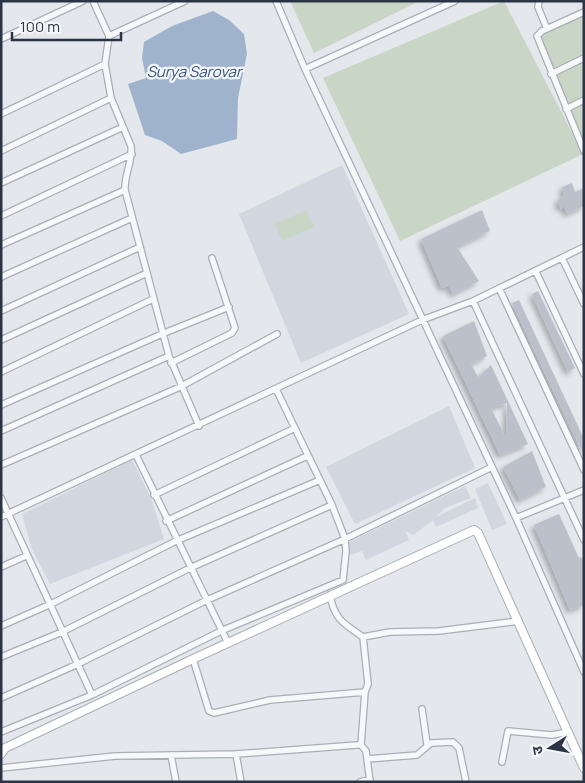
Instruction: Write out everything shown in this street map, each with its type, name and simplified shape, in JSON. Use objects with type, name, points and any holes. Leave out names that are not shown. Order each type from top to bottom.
[{"type":"street","points":[[1,39],[84,1]]},
{"type":"street","points":[[93,1],[109,36],[105,64],[112,98],[131,146],[132,154],[126,175],[125,190],[171,363],[180,387],[199,426]]},
{"type":"street","points":[[109,36],[171,4],[186,1]]},
{"type":"street","points":[[276,1],[305,69],[516,518],[584,672]]},
{"type":"street","points":[[305,69],[455,1]]},
{"type":"street","points":[[539,1],[538,8],[547,29]]},
{"type":"street","points":[[584,12],[547,29],[537,36],[584,151]]},
{"type":"street","points":[[551,74],[584,58]]},
{"type":"street","points":[[1,114],[105,64]]},
{"type":"street","points":[[1,151],[112,98]]},
{"type":"street","points":[[566,108],[584,100]]},
{"type":"street","points":[[1,183],[123,127]]},
{"type":"street","points":[[1,216],[132,154]]},
{"type":"street","points":[[1,245],[125,190]]},
{"type":"street","points":[[1,277],[132,218]]},
{"type":"street","points":[[1,311],[140,247]]},
{"type":"street","points":[[1,517],[276,390],[422,320],[473,301],[536,272],[584,247]]},
{"type":"street","points":[[171,363],[232,333],[234,323],[212,258]]},
{"type":"street","points":[[562,258],[584,304]]},
{"type":"street","points":[[536,272],[584,374]]},
{"type":"street","points":[[1,340],[147,273]]},
{"type":"street","points":[[499,288],[584,470]]},
{"type":"street","points":[[1,372],[153,299]]},
{"type":"street","points":[[473,301],[584,540]]},
{"type":"street","points":[[1,406],[162,334],[229,307]]},
{"type":"street","points":[[1,465],[180,387],[277,334]]},
{"type":"street","points":[[1,431],[169,356]]},
{"type":"street","points":[[1,732],[92,695],[221,631],[343,580],[346,551],[344,539],[332,505],[276,390]]},
{"type":"street","points":[[154,495],[294,430]]},
{"type":"street","points":[[136,455],[205,601],[228,643]]},
{"type":"street","points":[[166,521],[307,456]]},
{"type":"street","points":[[1,698],[78,664],[205,601],[344,539],[492,467]]},
{"type":"street","points":[[1,626],[51,604],[176,540],[320,480]]},
{"type":"street","points":[[516,518],[584,490]]},
{"type":"street","points":[[1,498],[26,556],[51,604],[92,695]]},
{"type":"street","points":[[1,658],[62,632],[190,568],[332,505]]},
{"type":"street","points":[[2,750],[330,595],[474,530],[478,533],[519,621],[584,768]]},
{"type":"street","points":[[1,567],[26,556]]},
{"type":"street","points":[[330,595],[332,608],[338,618],[363,637],[368,684],[365,692],[361,745],[366,751],[370,780],[360,782]]},
{"type":"street","points":[[363,637],[390,632],[439,631],[519,621]]},
{"type":"street","points":[[193,659],[211,712],[270,700],[365,692]]},
{"type":"street","points":[[422,709],[427,744]]},
{"type":"street","points":[[502,762],[508,731],[552,735],[568,732]]},
{"type":"street","points":[[367,759],[417,755],[427,744],[438,742],[457,744],[466,782]]},
{"type":"street","points":[[1,768],[115,756],[236,754],[361,745]]},
{"type":"street","points":[[236,754],[241,782]]},
{"type":"street","points":[[171,755],[176,782]]},
{"type":"shaded area","points":[[342,165],[409,314],[301,363],[239,214]]},
{"type":"shaded area","points":[[449,406],[475,468],[355,524],[326,467]]},
{"type":"shaded area","points":[[132,460],[151,498],[164,539],[50,584],[32,549],[22,514]]},
{"type":"shaded area","points":[[488,483],[507,524],[492,530],[475,489]]},
{"type":"shaded area","points":[[465,486],[471,498],[445,508],[436,517],[475,498],[478,508],[436,527],[433,520],[413,535],[405,531],[409,540],[366,560],[362,551],[351,555],[341,546]]},
{"type":"green space","points":[[290,1],[420,1],[314,53]]},
{"type":"green space","points":[[504,1],[583,154],[400,241],[323,78]]},
{"type":"green space","points":[[584,14],[584,147],[537,36]]},
{"type":"green space","points":[[306,210],[314,227],[282,241],[275,224]]},
{"type":"water","name":"Surya Sarovar","points":[[213,11],[229,20],[244,34],[247,54],[238,98],[237,139],[181,154],[162,141],[145,135],[128,84],[146,78],[142,58],[144,42],[172,26]]},
{"type":"building","points":[[572,183],[575,192],[584,188],[584,206],[567,214],[564,206],[561,209],[557,201],[564,196],[562,187]]},
{"type":"building","points":[[482,210],[490,231],[457,247],[479,281],[453,294],[449,286],[442,288],[421,239]]},
{"type":"building","points":[[538,291],[575,368],[568,372],[532,294]]},
{"type":"building","points":[[519,300],[584,439],[584,455],[512,303]]},
{"type":"building","points":[[474,321],[487,356],[471,364],[478,377],[491,365],[528,444],[500,455],[443,336]],"holes":[[[507,403],[506,438],[491,408]]]},
{"type":"building","points":[[532,451],[546,487],[520,500],[503,467]]},
{"type":"building","points":[[559,514],[579,558],[581,557],[584,562],[584,605],[570,610],[534,525]]}]
